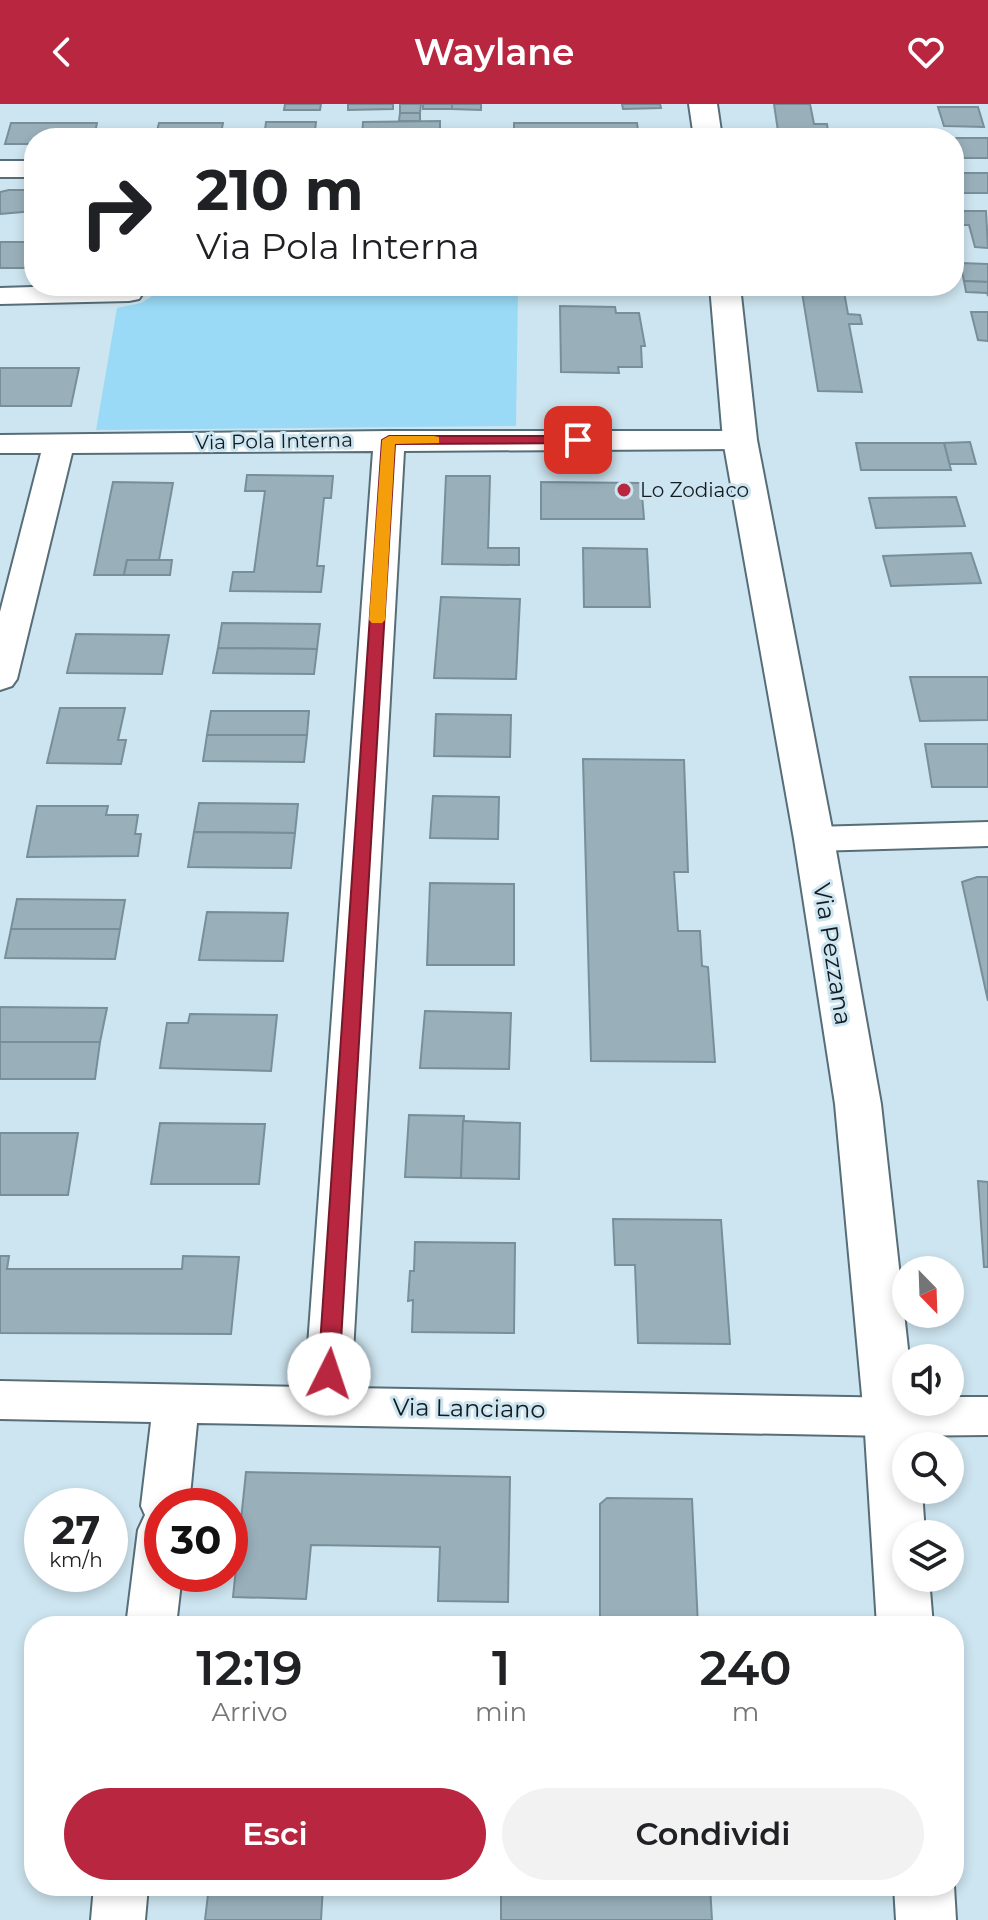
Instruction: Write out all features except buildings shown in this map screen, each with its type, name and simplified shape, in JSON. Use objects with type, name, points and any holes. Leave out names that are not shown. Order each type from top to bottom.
[{"type":"street","points":[[703,104],[707,128]]},
{"type":"street","points":[[0,169],[24,169]]},
{"type":"street","points":[[0,296],[24,295]]},
{"type":"street","name":"Via Pezzana","points":[[726,296],[740,440],[814,839],[858,1104],[890,1417],[904,1616]]},
{"type":"street","points":[[327,1405],[389,440]]},
{"type":"street","name":"Via Pola Interna","points":[[0,444],[740,440]]},
{"type":"street","points":[[0,679],[59,443]]},
{"type":"street","points":[[814,839],[988,834]]},
{"type":"street","name":"Via Lanciano","points":[[0,1400],[890,1417],[988,1416]]},
{"type":"street","points":[[167,1488],[176,1404]]},
{"type":"street","points":[[152,1616],[155,1592]]},
{"type":"street","points":[[118,1920],[120,1896]]},
{"type":"street","points":[[925,1896],[926,1920]]},
{"type":"shaded area","points":[[518,296],[516,426],[96,430],[117,308],[141,303],[151,297]]},
{"type":"slow traffic","points":[[377,620],[389,440],[434,440]]},
{"type":"place","name":"Lo Zodiaco","points":[[624,490]]},
{"type":"route","points":[[329,1374],[389,440],[578,440]]}]
